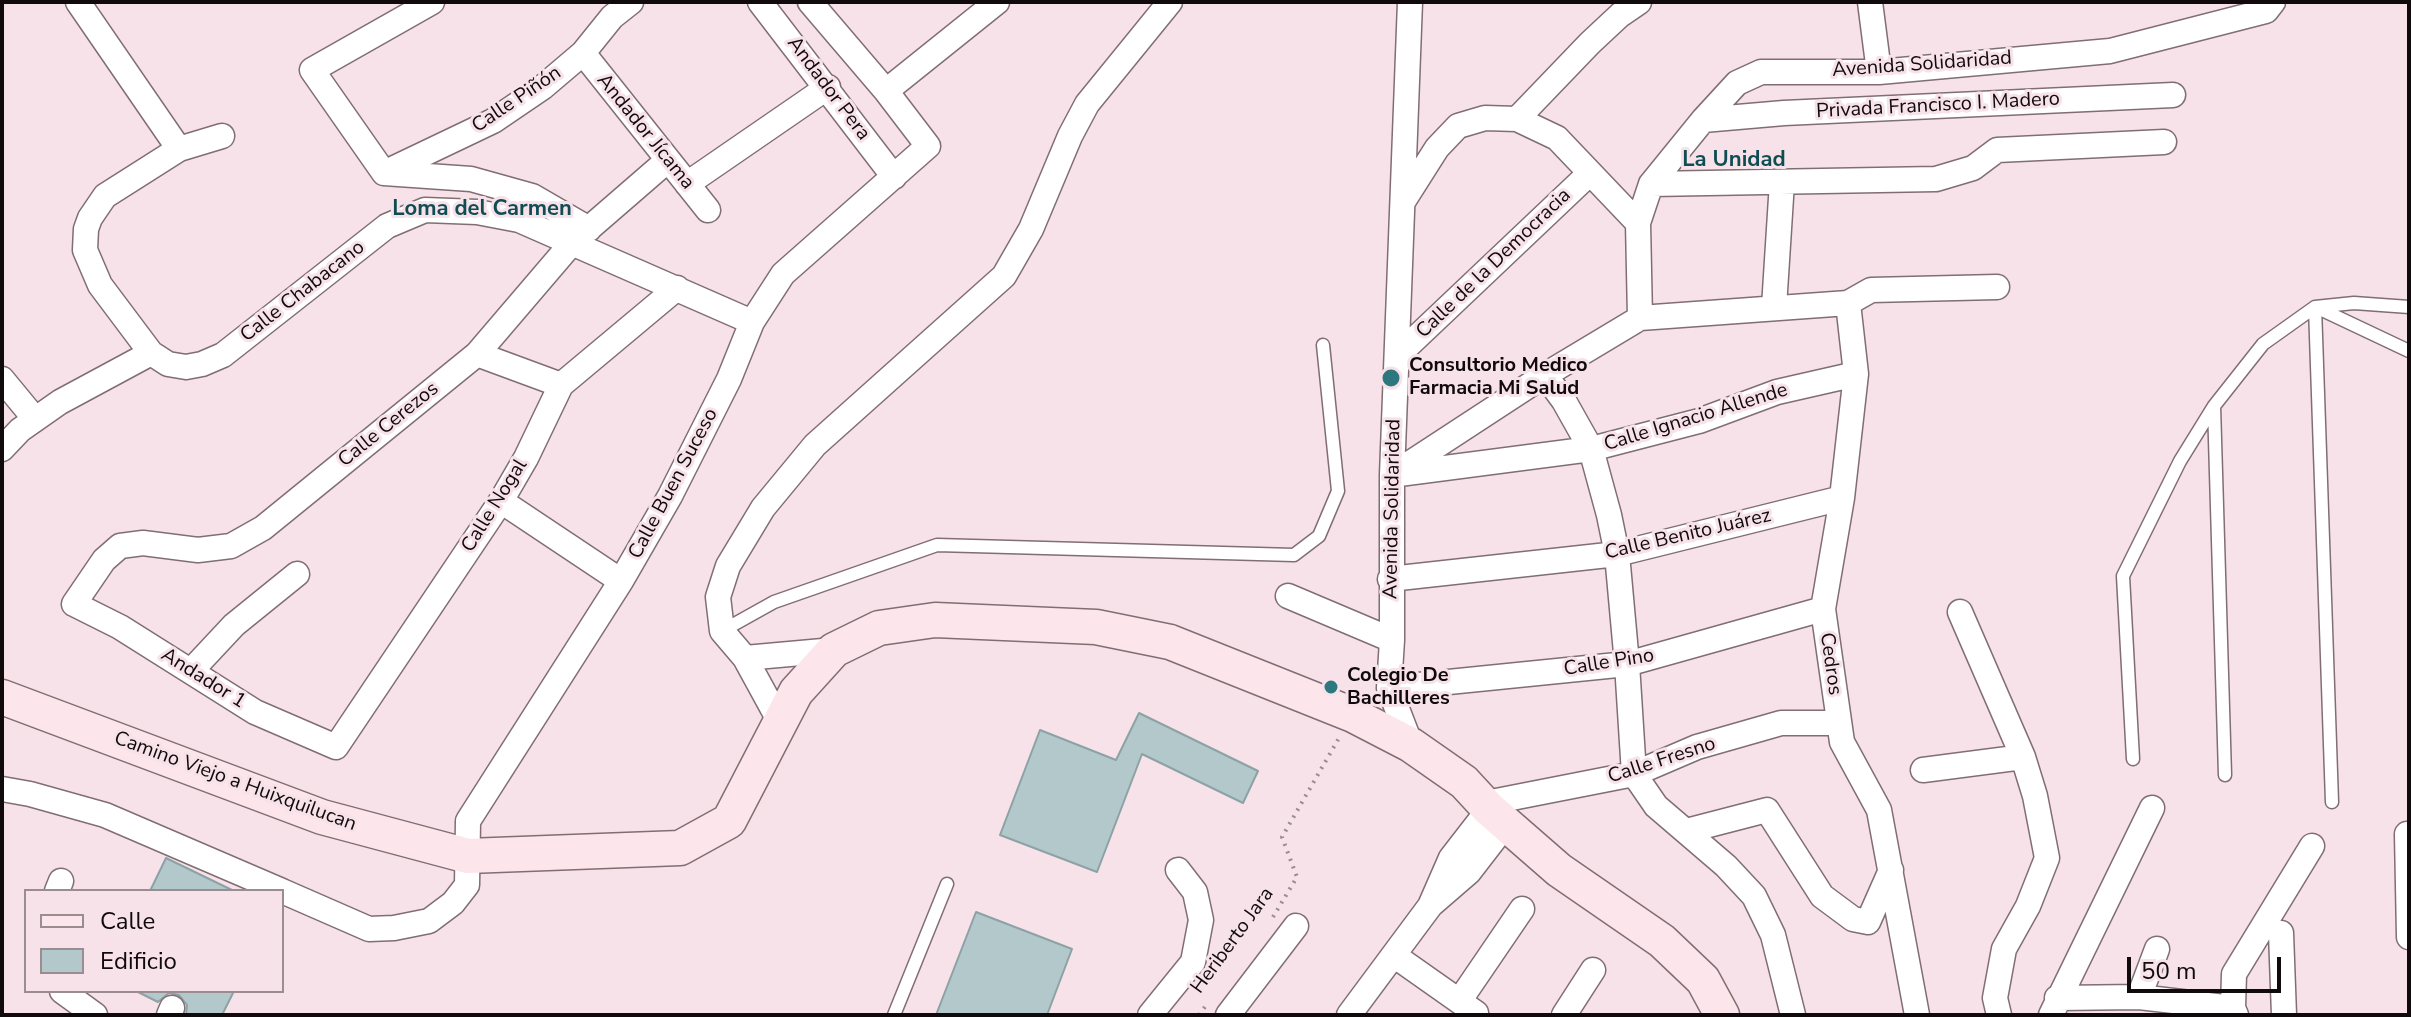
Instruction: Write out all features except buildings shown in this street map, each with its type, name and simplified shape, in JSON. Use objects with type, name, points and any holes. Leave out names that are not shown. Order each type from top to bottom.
[{"type":"main road","name":"Camino Viejo a Huixquilucan","points":[[2,697],[322,817],[468,856],[680,848],[729,821],[796,692],[834,650],[879,628],[935,620],[1096,627],[1170,642],[1353,715],[1411,745],[1464,782],[1559,870],[1662,941],[1703,980],[1722,1015]]},
{"type":"street","points":[[78,2],[179,149]]},
{"type":"street","points":[[432,2],[312,70],[384,173],[471,179],[532,196],[580,236]]},
{"type":"street","name":"Calle Piñón","points":[[384,173],[493,121],[543,87],[583,53],[612,17],[631,2]]},
{"type":"street","name":"Andador Pera","points":[[760,2],[894,177]]},
{"type":"street","points":[[782,28],[810,2],[886,91],[997,2]]},
{"type":"street","points":[[780,722],[745,658],[722,631],[718,597],[728,566],[763,508],[815,445],[1004,276],[1031,229],[1070,136],[1087,104],[1170,2]]},
{"type":"street","points":[[1403,203],[1410,2]]},
{"type":"street","points":[[1517,119],[1590,43],[1639,2]]},
{"type":"street","points":[[1870,2],[1879,72]]},
{"type":"street","name":"Avenida Solidaridad","points":[[1640,318],[1638,223],[1651,184],[1737,83],[1761,72],[1879,72],[2110,51],[2266,11],[2273,2]]},
{"type":"street","name":"Andador Jícama","points":[[583,53],[708,210]]},
{"type":"street","points":[[687,184],[828,87]]},
{"type":"street","name":"Calle Buen Suceso","points":[[284,892],[369,929],[429,921],[453,903],[467,885],[468,821],[621,581],[670,496],[729,379],[752,322],[783,274],[928,146],[886,91]]},
{"type":"street","name":"Privada Francisco I. Madero","points":[[1703,120],[1784,113],[2173,95]]},
{"type":"street","name":"Avenida Solidaridad","points":[[1411,745],[1389,688],[1392,475],[1403,203],[1437,148],[1458,126],[1485,118],[1517,119],[1557,138],[1638,223]]},
{"type":"street","points":[[2,449],[20,430],[60,402],[151,353],[100,285],[85,250],[86,229],[105,196],[179,149],[222,136]]},
{"type":"street","points":[[1651,184],[1936,179],[1973,168],[1997,150],[2164,142]]},
{"type":"street","name":"Calle Cerezos","points":[[74,604],[104,560],[120,546],[143,543],[198,550],[231,546],[263,528],[477,354],[580,236],[668,160]]},
{"type":"street","name":"Calle de la Democracia","points":[[1398,355],[1590,173]]},
{"type":"street","points":[[1774,307],[1782,182]]},
{"type":"street","name":"Calle Chabacano","points":[[151,353],[168,364],[186,367],[223,355],[387,226],[425,210],[477,212],[580,236],[677,288],[752,322]]},
{"type":"street","points":[[1392,475],[1545,375],[1640,318],[1848,303],[1871,290],[1997,287]]},
{"type":"street","name":"Calle Nogal","points":[[336,747],[501,501],[526,458],[561,385],[677,288]]},
{"type":"street","name":"Cedros","points":[[1848,303],[1856,374],[1842,498],[1823,609],[1842,742],[1879,810],[1917,1015]]},
{"type":"street","points":[[477,354],[561,385]]},
{"type":"street","name":"Calle Ignacio Allende","points":[[1392,475],[1591,449],[1699,421],[1777,392],[1856,374]]},
{"type":"street","points":[[1545,375],[1564,401],[1591,449],[1609,515],[1617,554],[1634,774],[1656,806],[1726,866],[1754,896],[1773,935],[1793,1015]]},
{"type":"street","points":[[2,379],[35,419]]},
{"type":"street","name":"Calle Benito Juárez","points":[[1390,579],[1617,554],[1842,498]]},
{"type":"street","points":[[501,501],[621,581]]},
{"type":"street","points":[[191,671],[234,625],[297,574]]},
{"type":"street","points":[[1288,596],[1392,640]]},
{"type":"street","name":"Andador 1","points":[[74,604],[120,627],[255,712],[336,747]]},
{"type":"street","name":"Calle Pino","points":[[1389,688],[1627,664],[1823,609]]},
{"type":"street","points":[[1960,612],[2023,757],[2035,796],[2047,858],[2028,906],[2004,949],[1995,998],[1999,1015]]},
{"type":"street","points":[[745,658],[834,650]]},
{"type":"street","name":"Calle Fresno","points":[[1494,812],[1634,774],[1697,747],[1781,723],[1839,723]]},
{"type":"street","points":[[1923,770],[2023,757]]},
{"type":"street","name":"Calle Buen Suceso","points":[[2,789],[105,815],[277,889]]},
{"type":"street","points":[[2054,1007],[2152,808]]},
{"type":"street","points":[[1686,831],[1767,810],[1822,896],[1853,919],[1868,922],[1891,870]]},
{"type":"street","points":[[1349,1015],[1430,906],[1451,858],[1494,812]]},
{"type":"street","points":[[2407,834],[2409,937]]},
{"type":"street","points":[[2054,1007],[2139,997],[2235,1012],[2234,974],[2312,846]]},
{"type":"street","points":[[1150,1015],[1193,962],[1201,920],[1195,892],[1178,870]]},
{"type":"street","points":[[1395,956],[1472,1011],[1522,909]]},
{"type":"street","points":[[1218,1009],[1296,926]]},
{"type":"street","points":[[2281,933],[2284,1015]]},
{"type":"street","points":[[2139,997],[2157,949]]},
{"type":"street","points":[[1564,1015],[1593,970]]},
{"type":"street","points":[[65,993],[95,1015]]},
{"type":"lane","points":[[2133,759],[2123,576],[2180,461],[2214,406],[2263,344],[2315,307],[2354,303],[2409,307]]},
{"type":"lane","points":[[2315,307],[2409,351]]},
{"type":"lane","points":[[2315,307],[2332,802]]},
{"type":"lane","points":[[722,631],[774,602],[937,545],[1294,555],[1319,536],[1338,491],[1323,345]]},
{"type":"lane","points":[[2214,406],[2225,775]]},
{"type":"lane","points":[[894,1015],[947,884]]},
{"type":"path","name":"Heriberto Jara","points":[[1269,924],[1297,877],[1282,837],[1353,715]]},
{"type":"path","name":"Heriberto Jara","points":[[1199,1015],[1218,1009]]},
{"type":"place","name":"Consultorio Medico Farmacia Mi Salud","points":[[1391,378]]},
{"type":"place","name":"Colegio De Bachilleres","points":[[1331,687]]},
{"type":"district","name":"La Unidad","points":[[1734,161]]},
{"type":"district","name":"Loma del Carmen","points":[[482,210]]}]
